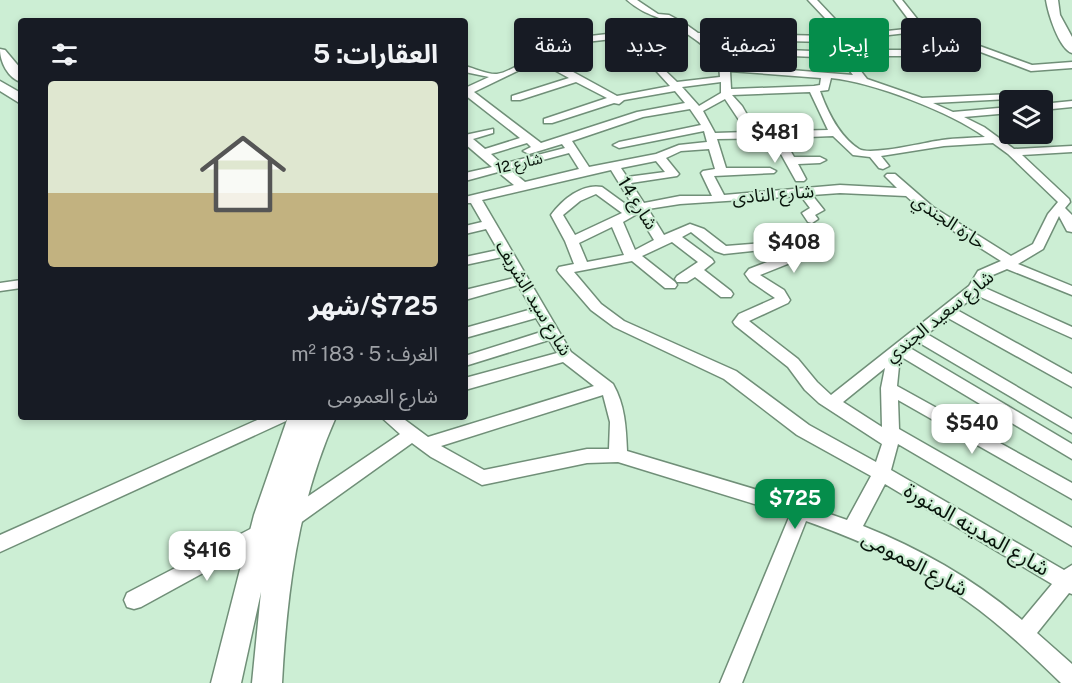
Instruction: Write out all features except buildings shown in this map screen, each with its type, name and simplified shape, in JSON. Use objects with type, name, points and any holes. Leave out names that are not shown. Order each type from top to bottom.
[{"type":"street","points":[[631,0],[656,16],[666,17],[669,12],[660,6]]},
{"type":"street","points":[[812,0],[829,18]]},
{"type":"street","points":[[898,0],[913,18]]},
{"type":"street","points":[[1052,0],[1058,24],[1072,49]]},
{"type":"street","points":[[688,29],[698,36]]},
{"type":"street","points":[[981,50],[1031,68],[1072,65]]},
{"type":"street","points":[[0,53],[18,74]]},
{"type":"street","points":[[468,91],[514,69]]},
{"type":"street","points":[[468,70],[499,77]]},
{"type":"street","points":[[566,72],[641,114]]},
{"type":"street","points":[[663,72],[695,108],[711,136],[723,171]]},
{"type":"street","points":[[857,72],[863,81]]},
{"type":"street","points":[[725,74],[726,93],[737,106],[754,135]]},
{"type":"street","points":[[548,121],[615,99],[725,74],[826,75],[863,81],[919,100],[953,115],[996,140],[1012,152],[1067,205],[1066,215],[1072,228]]},
{"type":"street","points":[[468,94],[528,139],[534,149],[641,114],[695,108],[714,103],[726,93],[824,88],[826,75]]},
{"type":"street","points":[[516,98],[577,78]]},
{"type":"street","points":[[0,85],[18,98]]},
{"type":"street","points":[[814,89],[822,110],[835,133],[856,153],[873,154],[944,143],[996,140]]},
{"type":"street","points":[[919,100],[999,96]]},
{"type":"street","points":[[1053,106],[1072,104]]},
{"type":"street","points":[[953,115],[999,111]]},
{"type":"street","points":[[468,137],[489,131]]},
{"type":"street","points":[[619,145],[711,136],[776,135],[807,138],[835,133]]},
{"type":"street","points":[[776,135],[802,186],[818,210],[808,213],[812,219]]},
{"type":"street","points":[[470,200],[586,171],[659,157],[711,136]]},
{"type":"street","points":[[468,156],[528,139]]},
{"type":"street","points":[[565,139],[586,171]]},
{"type":"street","points":[[468,141],[523,187]]},
{"type":"street","name":"شارع 12","points":[[468,176],[573,149]]},
{"type":"street","points":[[1012,152],[1072,149]]},
{"type":"street","name":"حارة الجندي","points":[[873,154],[907,192],[938,216],[1009,263],[1072,291]]},
{"type":"street","points":[[624,181],[673,174],[659,157]]},
{"type":"street","points":[[790,161],[820,160]]},
{"type":"street","name":"شارع 14","points":[[614,165],[639,207],[667,239],[706,262],[696,271]]},
{"type":"street","points":[[720,199],[707,173],[770,171]]},
{"type":"street","name":"شارع النادى","points":[[639,207],[680,200],[720,199],[802,186],[834,194],[907,192]]},
{"type":"street","points":[[572,241],[631,214],[598,190],[588,192],[570,202],[557,215],[572,241],[582,267],[632,257],[690,228],[697,228],[723,250],[782,244]]},
{"type":"street","name":"شارع سيد الشريف","points":[[470,200],[489,224],[566,356],[607,388]]},
{"type":"street","name":"شارع سعيد الجندي","points":[[831,403],[975,289],[984,274],[1038,246],[1067,205]]},
{"type":"street","points":[[616,220],[632,257],[676,282],[696,271],[726,294]]},
{"type":"street","points":[[468,229],[489,224]]},
{"type":"street","points":[[468,260],[506,252]]},
{"type":"street","points":[[800,254],[752,274],[779,293],[783,300],[744,317],[740,322],[793,363],[811,386],[831,403],[1072,538]]},
{"type":"street","name":"شارع المدينه المنورة","points":[[582,267],[564,270],[596,307],[619,324],[730,375],[789,421],[1070,580]]},
{"type":"street","points":[[468,294],[521,280]]},
{"type":"street","points":[[0,287],[18,284]]},
{"type":"street","points":[[975,289],[1072,333]]},
{"type":"street","points":[[947,311],[1072,381]]},
{"type":"street","points":[[468,332],[539,312]]},
{"type":"street","points":[[468,360],[552,334]]},
{"type":"street","points":[[917,334],[1072,427]]},
{"type":"street","points":[[852,530],[881,472],[891,436],[889,388],[895,352],[1072,452]]},
{"type":"street","points":[[468,383],[566,356]]},
{"type":"street","points":[[289,520],[419,439],[607,388],[616,406],[618,455]]},
{"type":"street","points":[[889,388],[1072,492]]},
{"type":"street","points":[[0,544],[273,420]]},
{"type":"street","points":[[226,683],[262,531],[282,465],[299,420]]},
{"type":"street","points":[[267,683],[277,581],[289,520],[303,471],[323,420]]},
{"type":"street","points":[[393,420],[419,439]]},
{"type":"street","name":"شارع العمومى","points":[[419,439],[477,477],[489,478],[587,456],[618,455],[852,530],[938,571],[996,610],[1072,679]]},
{"type":"street","points":[[731,683],[800,513]]},
{"type":"street","points":[[134,600],[262,531]]},
{"type":"street","points":[[1024,634],[1070,580]]}]
